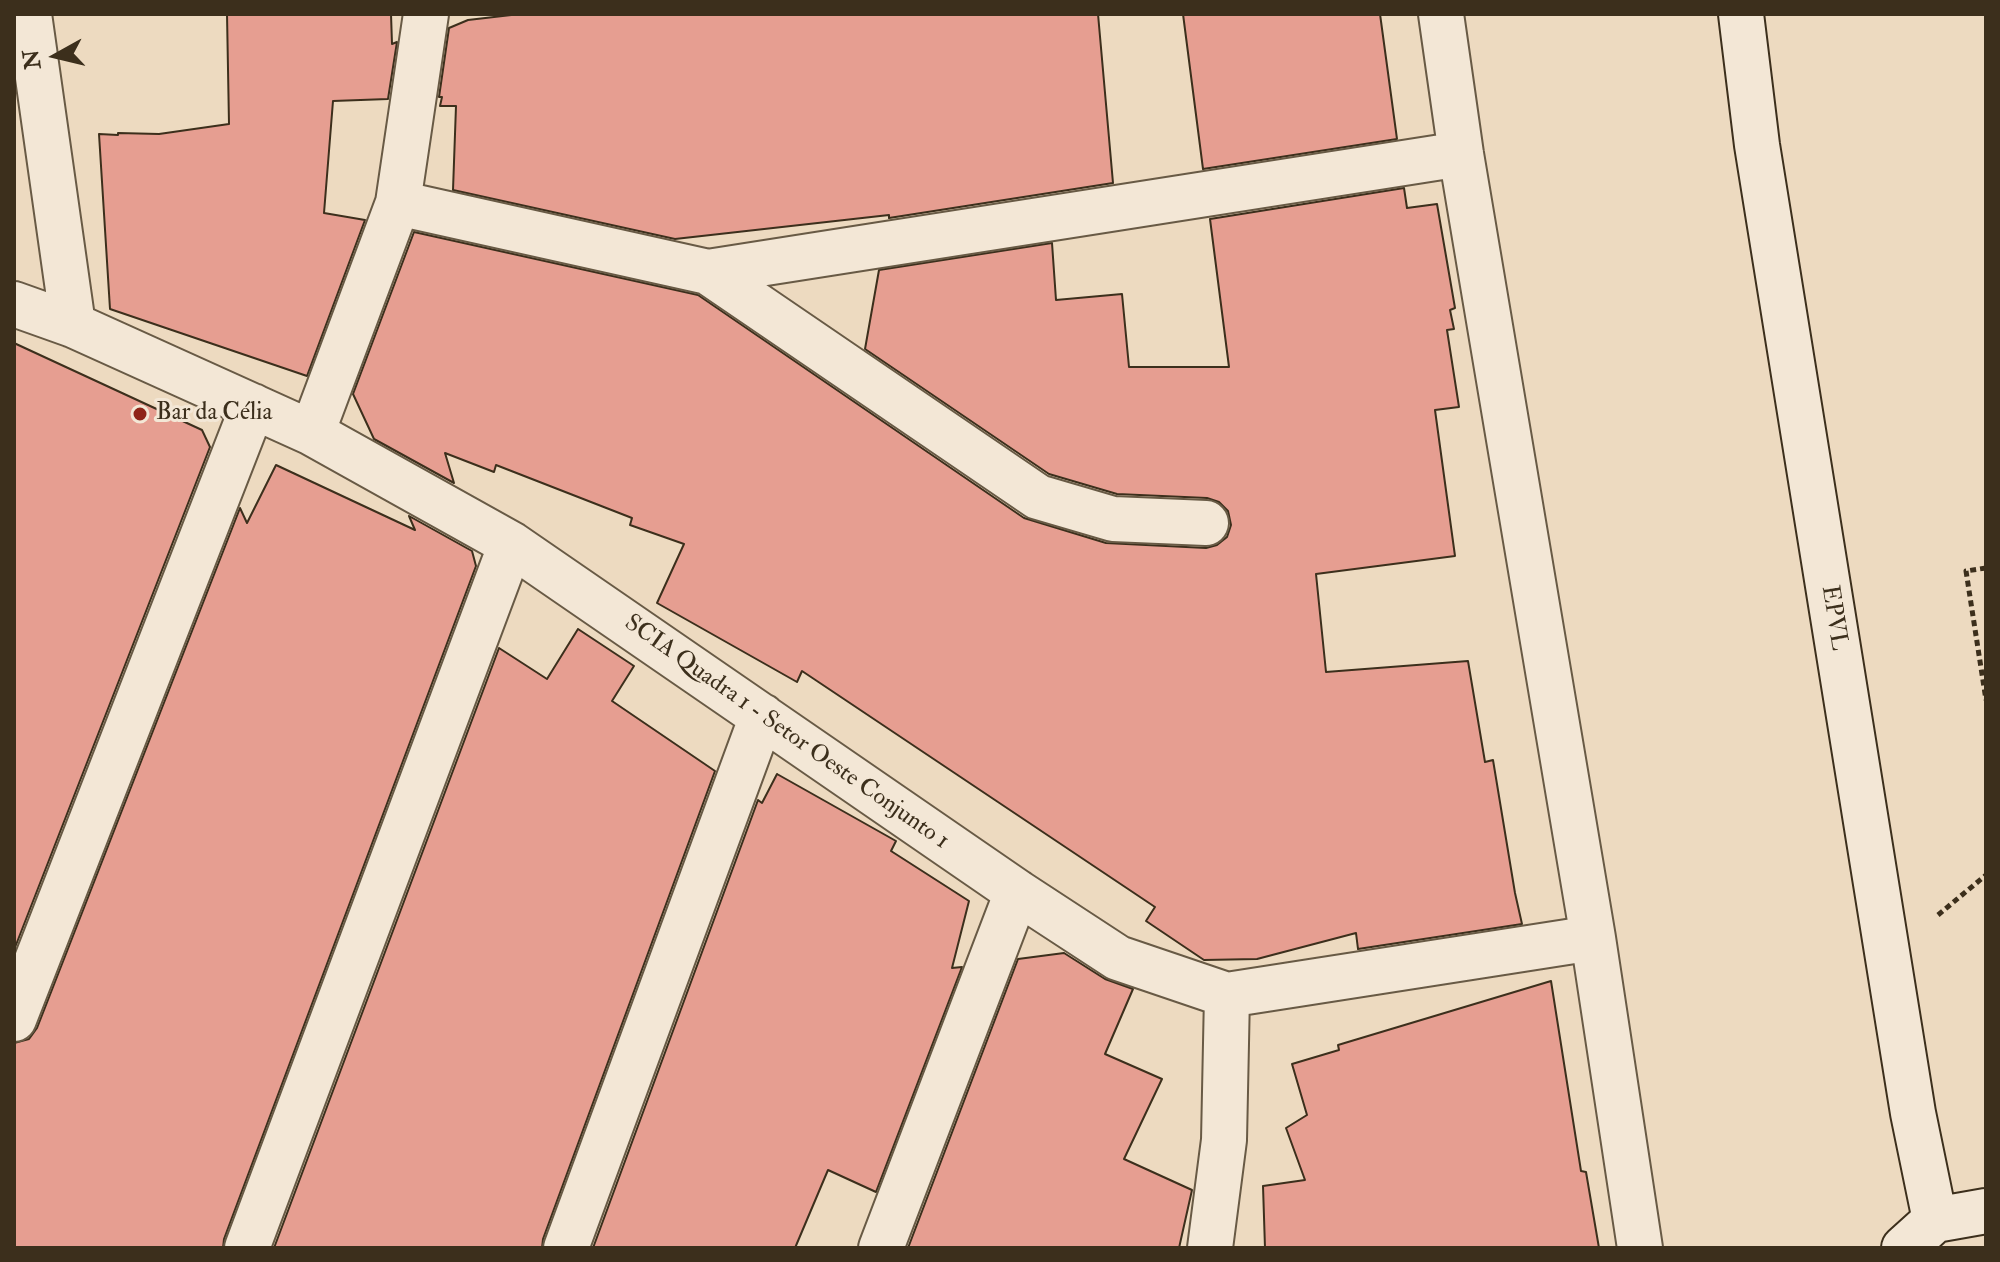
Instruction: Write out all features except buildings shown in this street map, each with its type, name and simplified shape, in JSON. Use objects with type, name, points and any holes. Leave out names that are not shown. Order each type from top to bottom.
[{"type":"street","points":[[29,14],[73,325]]},
{"type":"street","points":[[312,433],[398,203],[426,14]]},
{"type":"street","points":[[1441,14],[1461,154],[1593,938],[1640,1248]]},
{"type":"street","name":"EPVL","points":[[1741,14],[1759,161],[1913,1113],[1919,1234]]},
{"type":"street","points":[[398,203],[708,272],[1461,154]]},
{"type":"street","points":[[708,272],[1038,497],[1113,519],[1206,523]]},
{"type":"street","name":"SCIA Quadra 1 - Setor Oeste Conjunto 1","points":[[14,304],[73,325],[312,433],[511,544],[1118,958],[1227,995],[1593,938]]},
{"type":"street","points":[[14,1019],[253,406]]},
{"type":"street","points":[[247,1248],[511,544]]},
{"type":"street","points":[[566,1248],[762,716]]},
{"type":"street","points":[[881,1248],[1017,892]]},
{"type":"street","points":[[1210,1248],[1224,1140],[1227,995]]},
{"type":"street","points":[[1919,1234],[1986,1211]]},
{"type":"path","points":[[1986,568],[1966,571],[1986,700]]},
{"type":"place","name":"Bar da Célia","points":[[140,414]]}]
